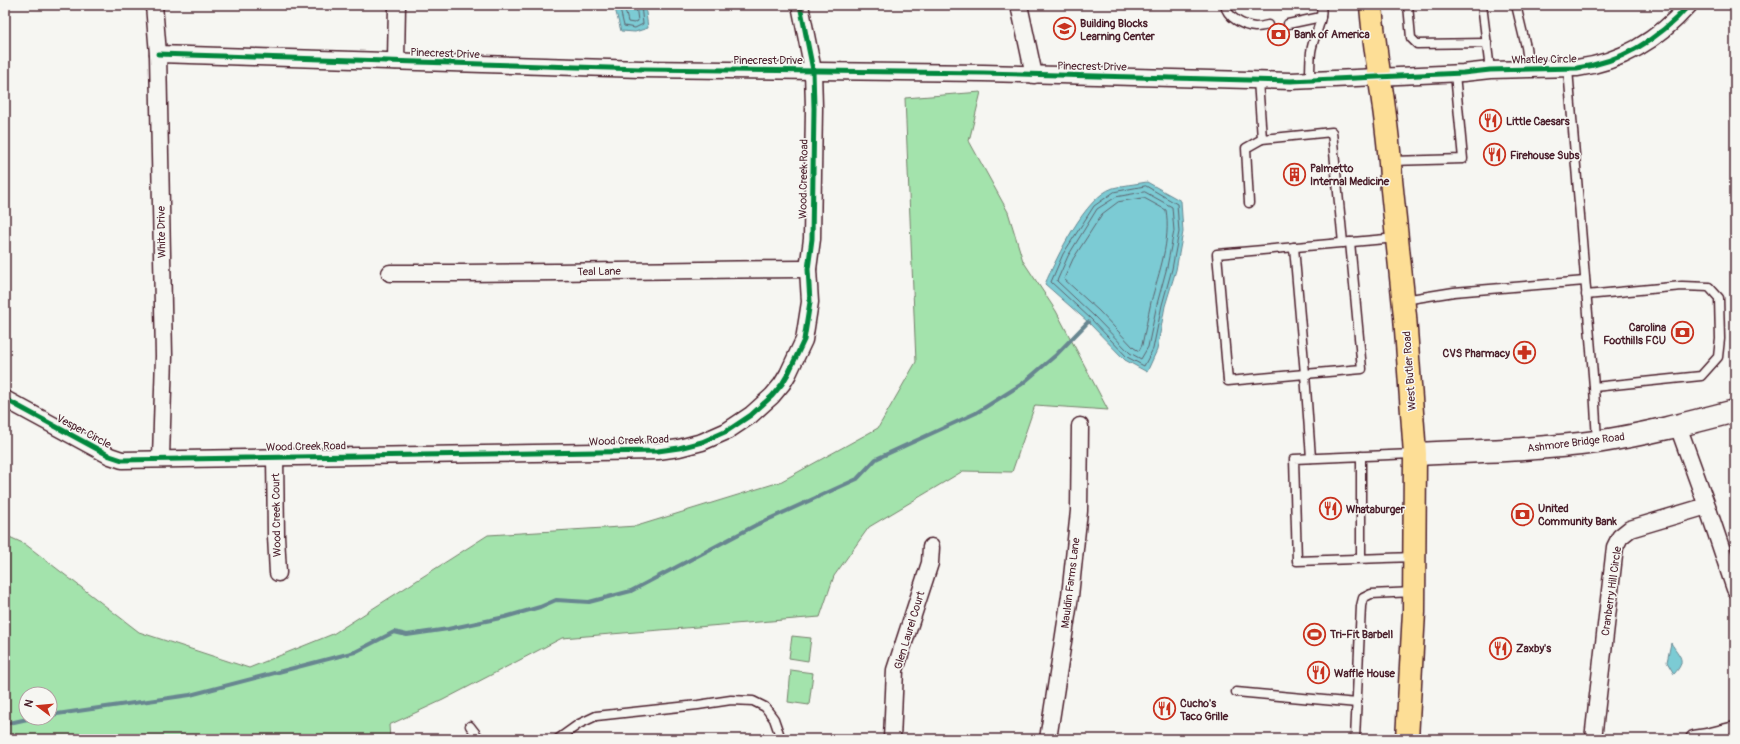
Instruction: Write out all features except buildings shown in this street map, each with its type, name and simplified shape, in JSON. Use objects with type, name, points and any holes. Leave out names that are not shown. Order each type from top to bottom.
[{"type":"main road","name":"West Butler Road","points":[[1371,5],[1390,161],[1415,454],[1415,592],[1406,739]]},
{"type":"main road","name":"Ashmore Bridge Road","points":[[1415,454],[1552,447],[1597,442],[1678,426],[1735,411]]},
{"type":"street","name":"White Drive","points":[[154,5],[158,54],[164,356],[161,458]]},
{"type":"street","points":[[396,61],[397,5]]},
{"type":"street","name":"Wood Creek Road","points":[[161,458],[658,451],[679,448],[702,442],[727,431],[751,415],[772,396],[788,374],[800,352],[807,328],[810,302],[808,269],[812,231],[814,108],[813,70],[800,5]]},
{"type":"street","points":[[1019,5],[1034,75]]},
{"type":"street","name":"Whatley Circle","points":[[1379,78],[1455,74],[1490,70],[1568,69],[1590,67],[1625,56],[1654,38],[1690,5]]},
{"type":"street","name":"Pinecrest Drive","points":[[158,54],[641,69],[813,70],[1258,80],[1379,78]]},
{"type":"street","name":"Teal Lane","points":[[390,273],[475,274],[725,269],[808,269]]},
{"type":"street","name":"Vesper Circle","points":[[5,399],[110,456],[122,460],[161,458]]},
{"type":"street","name":"Mauldin Farms Lane","points":[[1048,739],[1070,596],[1079,511],[1080,426]]},
{"type":"street","points":[[1678,426],[1735,589]]},
{"type":"street","name":"Wood Creek Court","points":[[275,457],[278,573]]},
{"type":"street","name":"Cranberry Hill Circle","points":[[1597,739],[1615,547],[1620,537],[1630,529],[1707,506]]},
{"type":"street","name":"Glen Laurel Court","points":[[892,739],[895,670],[930,563],[931,547]]},
{"type":"street","points":[[1694,739],[1707,738],[1735,730]]},
{"type":"lane","points":[[1225,5],[1226,9],[1238,22],[1254,27],[1268,25]]},
{"type":"lane","points":[[1310,80],[1311,51],[1321,17],[1322,5]]},
{"type":"lane","points":[[1408,5],[1412,38],[1416,44],[1487,43]]},
{"type":"lane","points":[[1482,5],[1490,70]]},
{"type":"lane","points":[[1516,5],[1526,47],[1529,69]]},
{"type":"lane","points":[[1288,24],[1321,17]]},
{"type":"lane","points":[[1568,69],[1594,387],[1597,442]]},
{"type":"lane","points":[[1390,161],[1463,159],[1455,74]]},
{"type":"lane","points":[[1258,80],[1262,139]]},
{"type":"lane","points":[[1249,203],[1246,148],[1262,139],[1332,132],[1347,242],[1362,369],[1228,381],[1217,254],[1347,242],[1397,238]]},
{"type":"lane","points":[[1294,247],[1311,458]]},
{"type":"lane","points":[[1403,300],[1454,292],[1585,281]]},
{"type":"lane","points":[[1586,296],[1682,286],[1709,287],[1719,298],[1720,339],[1718,357],[1701,376],[1594,387]]},
{"type":"lane","points":[[1415,454],[1294,459],[1297,561],[1415,556]]},
{"type":"lane","points":[[1361,456],[1361,558]]},
{"type":"lane","points":[[1355,739],[1361,606],[1363,598],[1371,594],[1415,592]]},
{"type":"lane","points":[[1236,692],[1357,702]]},
{"type":"lane","points":[[558,739],[579,724],[596,716],[698,706],[731,700],[753,701],[765,707],[774,719],[781,739]]},
{"type":"lane","points":[[470,726],[480,739]]},
{"type":"green space","points":[[981,92],[969,141],[1008,212],[1023,261],[1056,311],[1108,410],[1035,405],[1012,472],[963,471],[869,527],[834,576],[820,617],[562,638],[443,700],[389,725],[390,739],[5,739],[5,535],[25,544],[139,632],[249,668],[333,634],[488,535],[637,526],[780,482],[878,428],[916,362],[905,98]]},
{"type":"green space","points":[[792,636],[811,638],[808,661],[789,658]]},
{"type":"green space","points":[[791,670],[813,673],[809,705],[788,702]]},
{"type":"water","points":[[614,5],[645,5],[648,28],[635,32],[621,31]]},
{"type":"water","points":[[1147,182],[1181,201],[1183,232],[1176,270],[1165,306],[1157,350],[1147,372],[1125,360],[1088,322],[1045,284],[1064,244],[1082,215],[1092,203],[1113,188]]},
{"type":"water","points":[[1671,643],[1681,658],[1680,665],[1674,674],[1667,662]]},
{"type":"waterway","points":[[58,714],[190,695],[355,652],[394,632],[407,635],[448,629],[505,617],[540,607],[556,600],[589,602],[631,591],[756,525],[857,479],[876,459],[976,413],[1022,384],[1056,355],[1088,322]]},
{"type":"waterway","points":[[5,724],[18,721]]},
{"type":"cycle path","points":[[5,399],[110,456],[122,460],[658,451],[679,448],[702,442],[727,431],[751,415],[772,396],[788,374],[804,340],[810,302],[808,269],[812,239],[814,108],[813,70],[800,5]]},
{"type":"cycle path","points":[[158,54],[641,69],[983,73],[1291,81],[1463,73],[1490,70],[1577,68],[1594,65],[1639,47],[1665,28],[1689,5]]},
{"type":"place","name":"Building Blocks Learning Center","points":[[1064,29]]},
{"type":"place","name":"Bank of America","points":[[1279,34]]},
{"type":"place","name":"Little Caesars","points":[[1491,121]]},
{"type":"place","name":"Firehouse Subs","points":[[1494,155]]},
{"type":"place","name":"Palmetto Internal Medicine","points":[[1294,174]]},
{"type":"place","name":"Carolina Foothills FCU","points":[[1682,333]]},
{"type":"place","name":"CVS Pharmacy","points":[[1525,353]]},
{"type":"place","name":"Whataburger","points":[[1331,509]]},
{"type":"place","name":"United Community Bank","points":[[1522,514]]},
{"type":"place","name":"Tri-Fit Barbell","points":[[1314,634]]},
{"type":"place","name":"Zaxby's","points":[[1501,648]]},
{"type":"place","name":"Waffle House","points":[[1318,673]]},
{"type":"place","name":"Cucho's Taco Grille","points":[[1164,709]]}]
